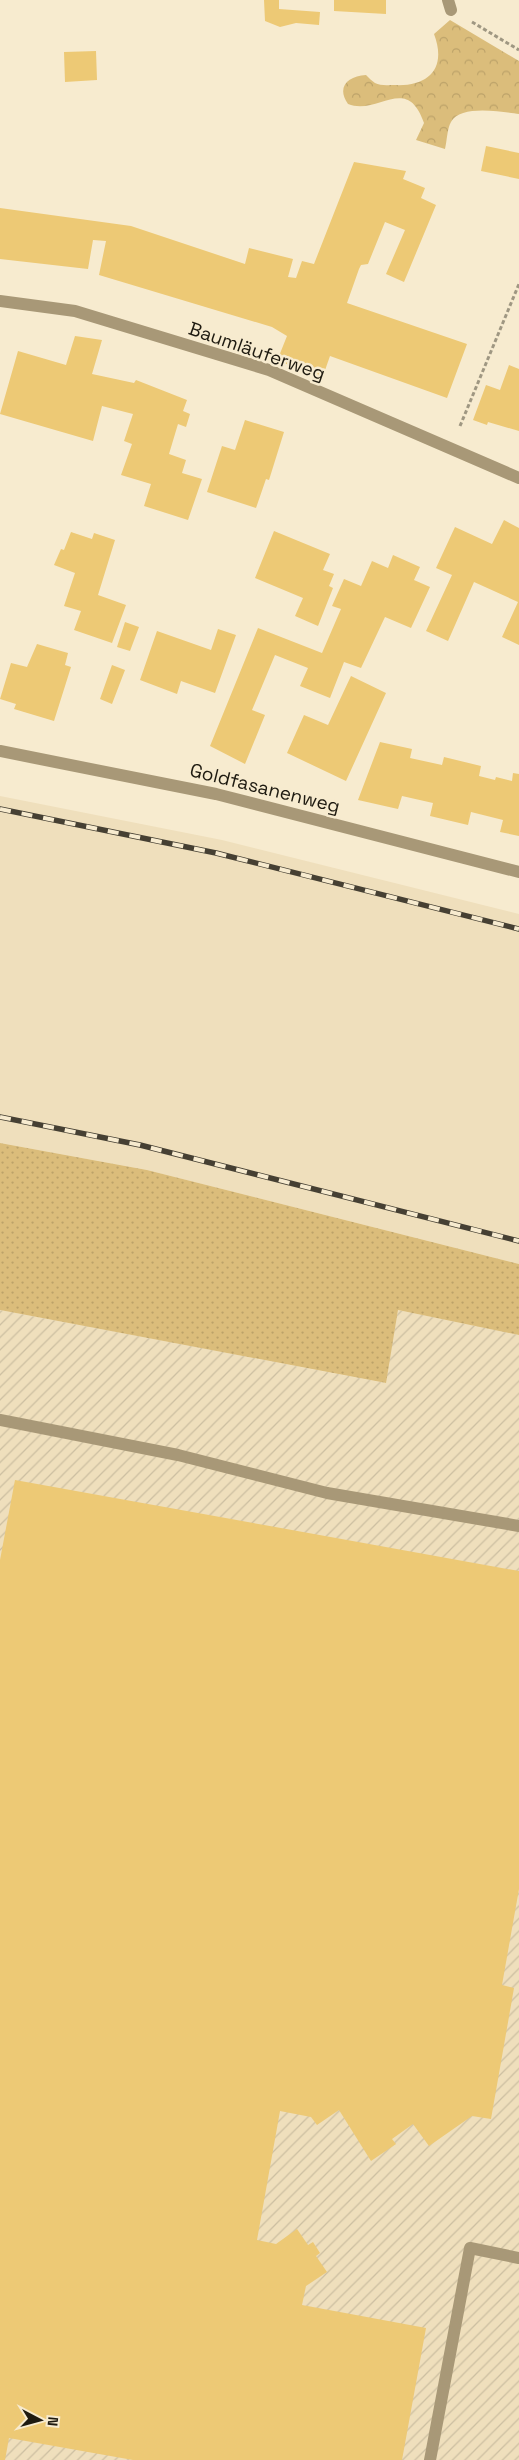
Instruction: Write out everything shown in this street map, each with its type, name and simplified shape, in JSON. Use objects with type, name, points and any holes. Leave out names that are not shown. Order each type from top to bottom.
[{"type":"street","name":"Baumläuferweg","points":[[0,300],[75,312],[269,370],[519,478]]},
{"type":"street","name":"Goldfasanenweg","points":[[0,751],[216,794],[519,872]]},
{"type":"street","points":[[0,1420],[178,1456],[327,1493],[519,1526]]},
{"type":"street","points":[[430,2460],[470,2248],[519,2258]]},
{"type":"path","points":[[450,5],[519,50]]},
{"type":"path","points":[[451,448],[519,284]]},
{"type":"shaded area","points":[[0,796],[222,840],[519,914],[519,1264],[147,1170],[0,1143]]},
{"type":"shaded area","points":[[0,1310],[385,1383],[398,1310],[519,1335],[519,2460],[0,2460]]},
{"type":"green space","points":[[450,20],[519,61],[519,114],[482,110],[456,116],[451,122],[445,149],[416,140],[424,123],[417,108],[409,101],[400,98],[370,105],[348,104],[343,92],[344,88],[349,80],[360,76],[366,75],[379,85],[406,85],[425,79],[432,73],[438,57],[434,34]]},
{"type":"green space","points":[[0,1143],[147,1170],[519,1264],[519,1335],[398,1310],[386,1383],[0,1310]]},
{"type":"building","points":[[264,0],[279,0],[279,9],[320,12],[319,25],[296,23],[280,27],[265,21]]},
{"type":"building","points":[[334,0],[386,0],[386,14],[334,11]]},
{"type":"building","points":[[96,51],[97,80],[65,82],[64,52]]},
{"type":"building","points":[[486,146],[519,153],[519,179],[481,171]]},
{"type":"building","points":[[354,162],[406,171],[403,179],[425,188],[421,198],[436,205],[404,282],[386,274],[405,230],[385,222],[368,264],[361,265],[359,269],[347,303],[467,344],[447,398],[330,356],[323,376],[277,361],[287,336],[272,327],[99,275],[106,241],[93,240],[88,269],[0,259],[0,208],[131,226],[245,264],[249,248],[293,259],[288,277],[296,278],[302,261],[314,264]]},
{"type":"building","points":[[75,336],[102,340],[92,374],[134,383],[136,380],[187,400],[183,411],[190,414],[186,427],[178,424],[169,454],[186,460],[182,473],[202,479],[188,520],[144,506],[151,484],[121,475],[132,444],[124,441],[133,414],[102,406],[93,441],[0,414],[18,351],[66,365]]},
{"type":"building","points":[[509,365],[519,369],[519,431],[488,422],[487,425],[473,420],[486,385],[500,390]]},
{"type":"building","points":[[245,420],[284,432],[269,480],[266,479],[256,508],[207,492],[222,446],[235,450]]},
{"type":"building","points":[[504,520],[519,528],[519,645],[502,637],[518,602],[474,582],[448,641],[426,631],[452,575],[436,568],[455,527],[492,544]]},
{"type":"building","points":[[274,531],[330,554],[323,570],[334,574],[329,586],[333,588],[318,626],[295,616],[303,598],[255,578]]},
{"type":"building","points":[[71,532],[92,539],[94,533],[115,540],[98,595],[126,605],[112,643],[74,630],[81,611],[64,606],[75,573],[54,565],[61,549],[64,550]]},
{"type":"building","points":[[393,555],[420,567],[414,580],[430,587],[411,628],[385,617],[361,668],[344,662],[330,698],[300,686],[308,668],[275,655],[252,710],[265,715],[245,764],[210,746],[258,628],[322,653],[341,609],[332,606],[344,579],[361,586],[372,561],[388,568]]},
{"type":"building","points":[[125,622],[139,627],[130,651],[117,647]]},
{"type":"building","points":[[218,629],[236,635],[215,693],[181,681],[177,694],[140,680],[157,631],[211,650]]},
{"type":"building","points":[[37,644],[68,653],[65,665],[71,667],[54,721],[14,709],[16,704],[0,699],[11,663],[27,667]]},
{"type":"building","points":[[112,665],[125,670],[112,704],[100,699]]},
{"type":"building","points":[[351,676],[386,693],[346,781],[287,753],[304,715],[328,725]]},
{"type":"building","points":[[380,742],[412,749],[410,758],[442,765],[444,757],[481,766],[479,776],[495,780],[496,777],[512,781],[513,773],[519,774],[519,836],[500,832],[503,820],[471,812],[468,825],[430,816],[433,803],[402,796],[398,809],[358,800]]},
{"type":"building","points":[[15,1480],[519,1571],[519,1889],[502,1985],[514,1988],[491,2119],[472,2116],[429,2146],[413,2124],[392,2139],[396,2144],[371,2161],[339,2110],[317,2125],[311,2117],[280,2111],[257,2240],[276,2244],[297,2229],[308,2245],[313,2242],[320,2253],[316,2256],[327,2272],[306,2286],[302,2305],[426,2328],[402,2460],[133,2460],[9,2438],[5,2460],[0,2460],[0,1560]]},
{"type":"railway","points":[[0,809],[216,853],[519,929]]},
{"type":"railway","points":[[0,1117],[140,1145],[519,1241]]}]
